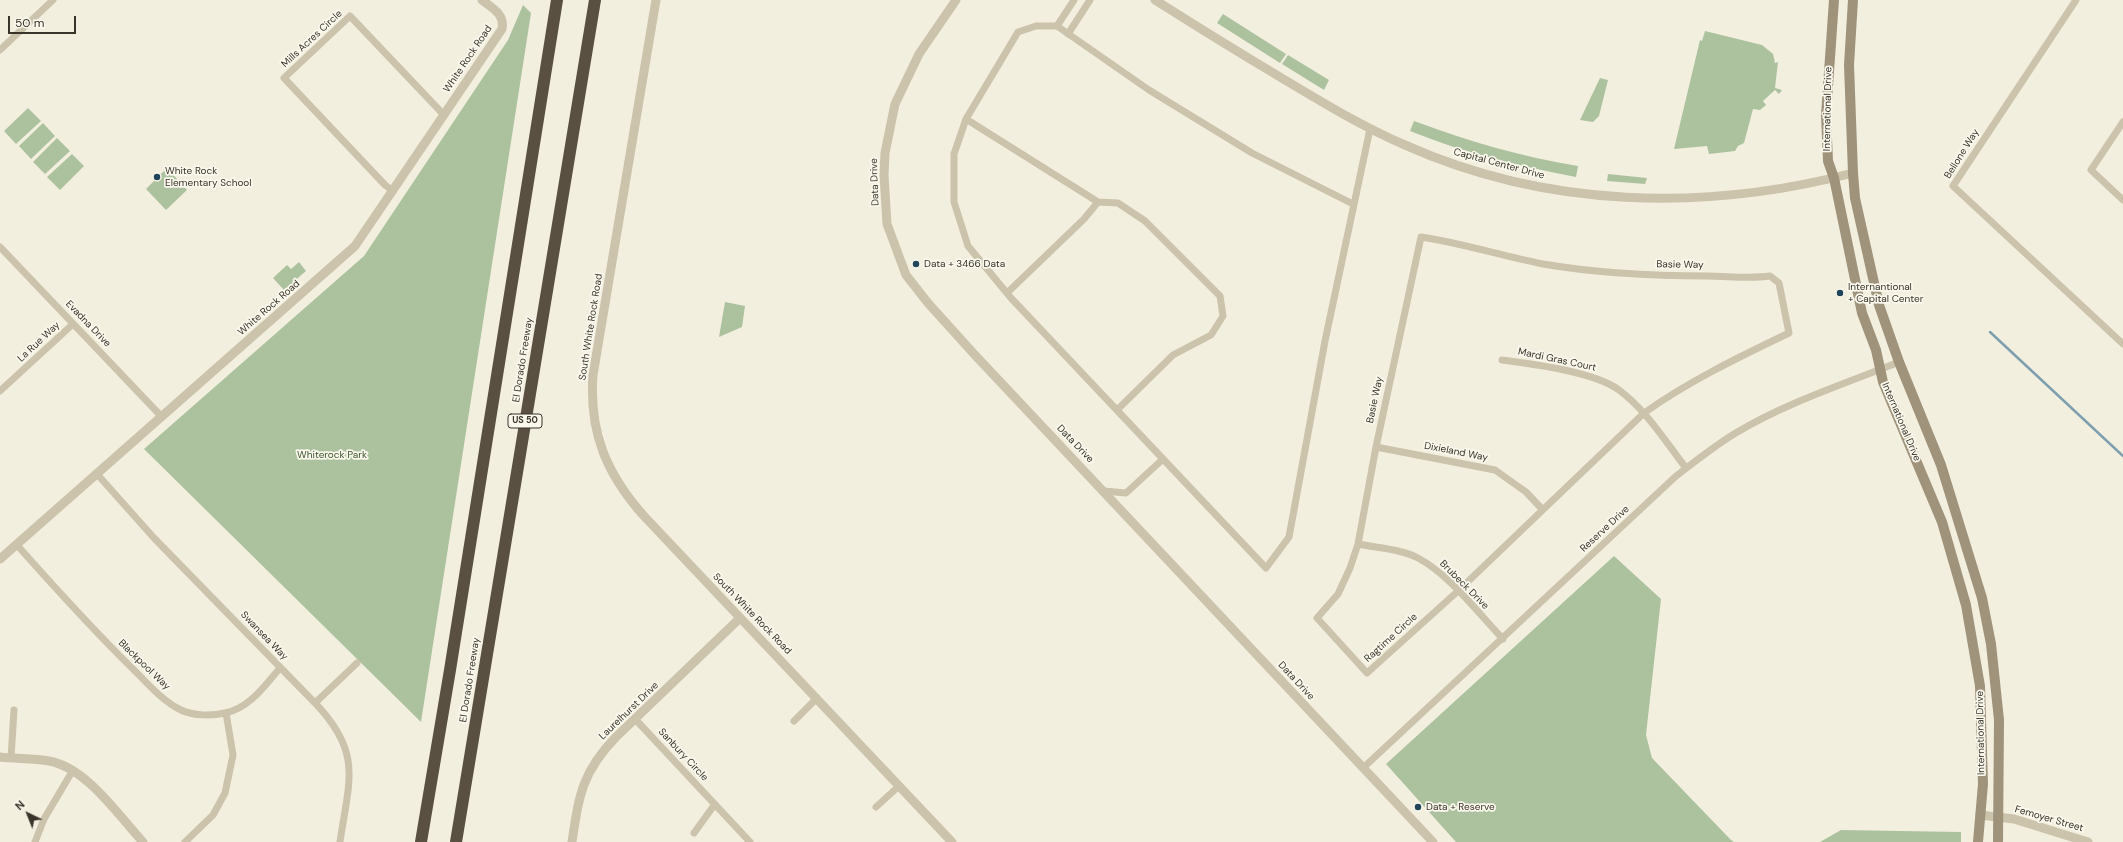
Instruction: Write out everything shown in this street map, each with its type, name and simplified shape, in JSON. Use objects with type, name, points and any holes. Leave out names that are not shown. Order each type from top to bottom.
[{"type":"highway","points":[[420,842],[450,670],[558,0]]},
{"type":"highway","name":"El Dorado Freeway","points":[[456,842],[595,0]]},
{"type":"main road","name":"International Drive","points":[[1834,0],[1826,115],[1828,161],[1834,178],[1862,313],[1881,370],[1883,382],[1942,522],[1966,606],[1980,686],[1983,784],[1978,842]]},
{"type":"main road","points":[[1848,0],[1851,18]]},
{"type":"main road","name":"International Drive","points":[[1852,0],[1849,65],[1853,173],[1861,227],[1879,305],[1899,362],[1941,465],[1982,598],[1991,644],[1999,720],[2000,763],[1998,842]]},
{"type":"street","points":[[0,50],[54,0]]},
{"type":"street","name":"White Rock Road","points":[[0,559],[355,246],[502,28],[503,22],[500,14],[482,0]]},
{"type":"street","name":"South White Rock Road","points":[[656,0],[593,375],[594,417],[598,440],[606,463],[614,479],[629,500],[952,842]]},
{"type":"street","name":"Data Drive","points":[[956,0],[919,54],[896,104],[885,153],[887,224],[906,275],[924,299],[1433,842]]},
{"type":"street","points":[[1058,26],[1074,0]]},
{"type":"street","points":[[1068,34],[1090,0]]},
{"type":"street","name":"Capital Center Drive","points":[[1155,0],[1331,108],[1370,129],[1438,158],[1482,173],[1523,183],[1586,194],[1656,199],[1726,197],[1788,188],[1853,173]]},
{"type":"street","name":"Bellone Way","points":[[2076,0],[1953,186],[2123,344]]},
{"type":"street","name":"Mills Acres Circle","points":[[393,191],[384,185],[284,78],[350,16],[444,115]]},
{"type":"street","points":[[1353,204],[1252,153],[1149,90],[1058,26],[1036,26],[1018,32],[966,119],[954,154],[954,202],[968,246],[1007,293],[1266,568],[1288,537],[1325,341],[1370,129]]},
{"type":"street","points":[[966,119],[1098,202],[1118,203],[1145,221],[1220,296],[1223,316],[1211,336],[1173,355],[1117,410]]},
{"type":"street","points":[[2123,122],[2091,170],[2123,200]]},
{"type":"street","points":[[1007,293],[1084,219],[1098,202]]},
{"type":"street","name":"Basie Way","points":[[1358,544],[1376,447],[1421,236],[1446,240],[1543,264],[1587,270],[1661,276],[1753,278],[1770,276],[1779,283],[1788,332],[1693,382],[1644,413],[1458,591]]},
{"type":"street","name":"Evadna Drive","points":[[0,246],[161,416]]},
{"type":"street","name":"La Rue Way","points":[[0,391],[73,324]]},
{"type":"street","name":"Mardi Gras Court","points":[[1502,360],[1525,363],[1597,379],[1620,390],[1644,413],[1686,468]]},
{"type":"street","name":"Reserve Drive","points":[[1362,768],[1686,468],[1712,448],[1758,421],[1899,362]]},
{"type":"street","name":"Dixieland Way","points":[[1376,447],[1495,470],[1526,492],[1542,509]]},
{"type":"street","points":[[1104,491],[1126,493],[1163,459]]},
{"type":"street","name":"Swansea Way","points":[[97,474],[154,538],[315,703],[337,729],[346,749],[349,761],[349,783],[340,842]]},
{"type":"street","name":"Ragtime Circle","points":[[1358,544],[1350,568],[1338,594],[1316,618],[1367,673],[1458,591]]},
{"type":"street","name":"Brubeck Drive","points":[[1358,544],[1417,558],[1436,570],[1503,639]]},
{"type":"street","name":"Blackpool Way","points":[[17,545],[91,627],[164,699],[181,710],[190,713],[211,715],[226,713],[240,707],[253,698],[280,668]]},
{"type":"street","name":"Laurelhurst Drive","points":[[572,842],[577,807],[589,770],[608,745],[636,720],[740,618]]},
{"type":"street","points":[[315,703],[357,663]]},
{"type":"street","points":[[794,721],[817,698]]},
{"type":"street","points":[[11,758],[14,710]]},
{"type":"street","points":[[185,842],[213,815],[225,793],[233,755],[226,713]]},
{"type":"street","name":"Sanbury Circle","points":[[636,720],[750,842]]},
{"type":"street","points":[[0,757],[49,761],[73,770],[87,780],[143,842]]},
{"type":"street","points":[[36,842],[44,819],[73,770]]},
{"type":"street","points":[[876,807],[899,786]]},
{"type":"street","points":[[694,833],[715,804]]},
{"type":"street","name":"Femoyer Street","points":[[1980,815],[1998,817],[2030,824],[2088,842]]},
{"type":"green space","name":"Whiterock Park","points":[[523,5],[531,13],[421,722],[144,449],[364,256],[508,40]]},
{"type":"green space","points":[[1223,14],[1286,54],[1280,63],[1217,23]]},
{"type":"green space","points":[[1705,31],[1762,45],[1773,54],[1775,63],[1778,62],[1775,88],[1782,90],[1779,94],[1775,90],[1763,101],[1766,105],[1760,110],[1753,109],[1744,143],[1738,146],[1735,151],[1709,154],[1707,146],[1674,149],[1700,40],[1702,41]]},
{"type":"green space","points":[[1288,55],[1329,80],[1324,90],[1282,64]]},
{"type":"green space","points":[[1600,78],[1608,80],[1599,116],[1593,122],[1580,120]]},
{"type":"green space","points":[[28,108],[41,121],[16,144],[4,131]]},
{"type":"green space","points":[[1414,121],[1495,148],[1578,166],[1576,177],[1513,163],[1430,139],[1410,131]]},
{"type":"green space","points":[[43,123],[55,136],[31,159],[19,146]]},
{"type":"green space","points":[[57,138],[70,151],[45,174],[33,162]]},
{"type":"green space","points":[[72,154],[84,166],[60,190],[47,177]]},
{"type":"green space","points":[[167,168],[187,190],[166,210],[146,189]]},
{"type":"green space","points":[[1608,174],[1647,178],[1645,184],[1607,181]]},
{"type":"green space","points":[[299,262],[306,271],[284,290],[273,278],[287,265],[291,269]]},
{"type":"green space","points":[[725,302],[745,306],[742,327],[719,337]]},
{"type":"green space","points":[[1614,556],[1661,599],[1646,735],[1652,758],[1734,842],[1456,842],[1386,764]]},
{"type":"green space","points":[[1841,830],[1961,832],[1961,842],[1820,842]]},
{"type":"waterway","points":[[1990,332],[2123,456]]},
{"type":"place","name":"White Rock Elementary School","points":[[157,177]]},
{"type":"place","name":"Data + 3466 Data","points":[[916,264]]},
{"type":"place","name":"Internantional + Capital Center","points":[[1840,293]]},
{"type":"place","name":"Data + Reserve","points":[[1418,807]]}]
